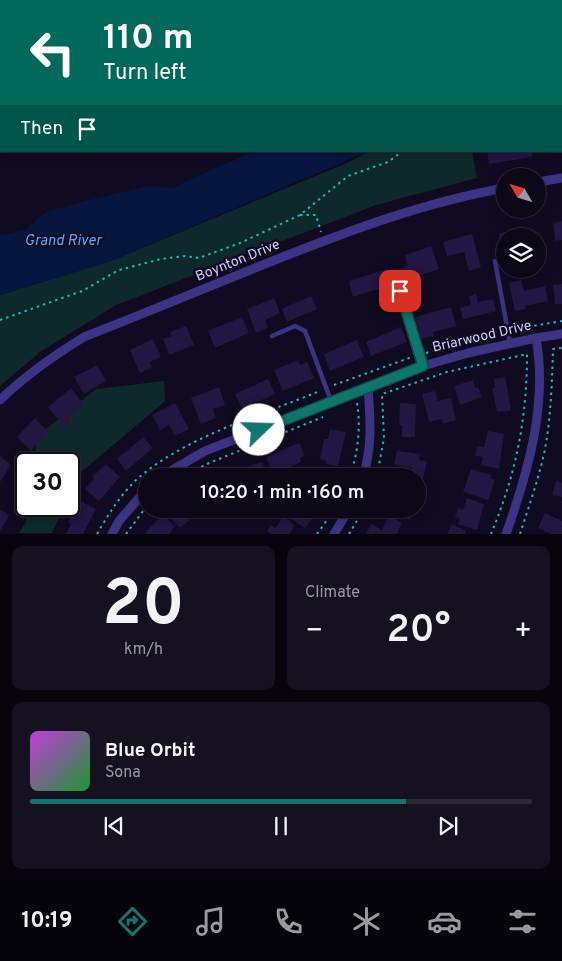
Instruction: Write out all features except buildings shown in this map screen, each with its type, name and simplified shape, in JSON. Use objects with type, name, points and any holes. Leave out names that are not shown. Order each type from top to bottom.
[{"type":"street","points":[[546,181],[562,178]]},
{"type":"street","name":"Boynton Drive","points":[[0,400],[36,368],[84,337],[324,240],[400,213],[496,190]]},
{"type":"street","name":"Briarwood Drive","points":[[176,468],[205,451],[423,366],[536,338],[562,334]]},
{"type":"street","points":[[506,534],[530,459],[538,408],[540,358],[536,338]]},
{"type":"street","points":[[366,468],[371,436],[368,386]]},
{"type":"street","points":[[112,534],[119,521],[138,499]]},
{"type":"street","points":[[334,534],[344,518]]},
{"type":"lane","points":[[495,261],[510,344]]},
{"type":"lane","points":[[400,291],[423,366]]},
{"type":"lane","points":[[272,336],[295,326],[305,331],[331,401]]},
{"type":"path","points":[[0,320],[82,291],[119,270],[161,259],[185,256],[198,258],[240,243],[300,215],[348,176],[388,162],[402,152]]},
{"type":"path","points":[[300,215],[316,215],[324,240]]},
{"type":"path","points":[[378,468],[384,438],[382,394],[447,372],[527,354],[527,389],[523,427],[502,508],[491,534]]},
{"type":"path","points":[[352,468],[358,445],[359,421],[357,403]]},
{"type":"path","points":[[199,468],[330,414]]},
{"type":"path","points":[[126,534],[138,518]]},
{"type":"path","points":[[317,534],[328,518]]},
{"type":"path","points":[[349,534],[359,518]]},
{"type":"green space","points":[[368,152],[472,152],[477,178],[376,205],[116,305],[40,352],[0,386],[0,295],[111,261],[347,163]]},
{"type":"green space","points":[[164,381],[165,401],[80,473],[80,452],[35,452],[37,436],[96,389]]},
{"type":"green space","points":[[27,517],[60,517],[52,533],[19,533],[26,522]]},
{"type":"water","name":"Grand River","points":[[252,152],[367,152],[111,261],[0,295],[0,235],[25,230],[46,212],[77,203],[148,186],[172,188]]},
{"type":"route","points":[[259,430],[423,366],[400,291]]}]
